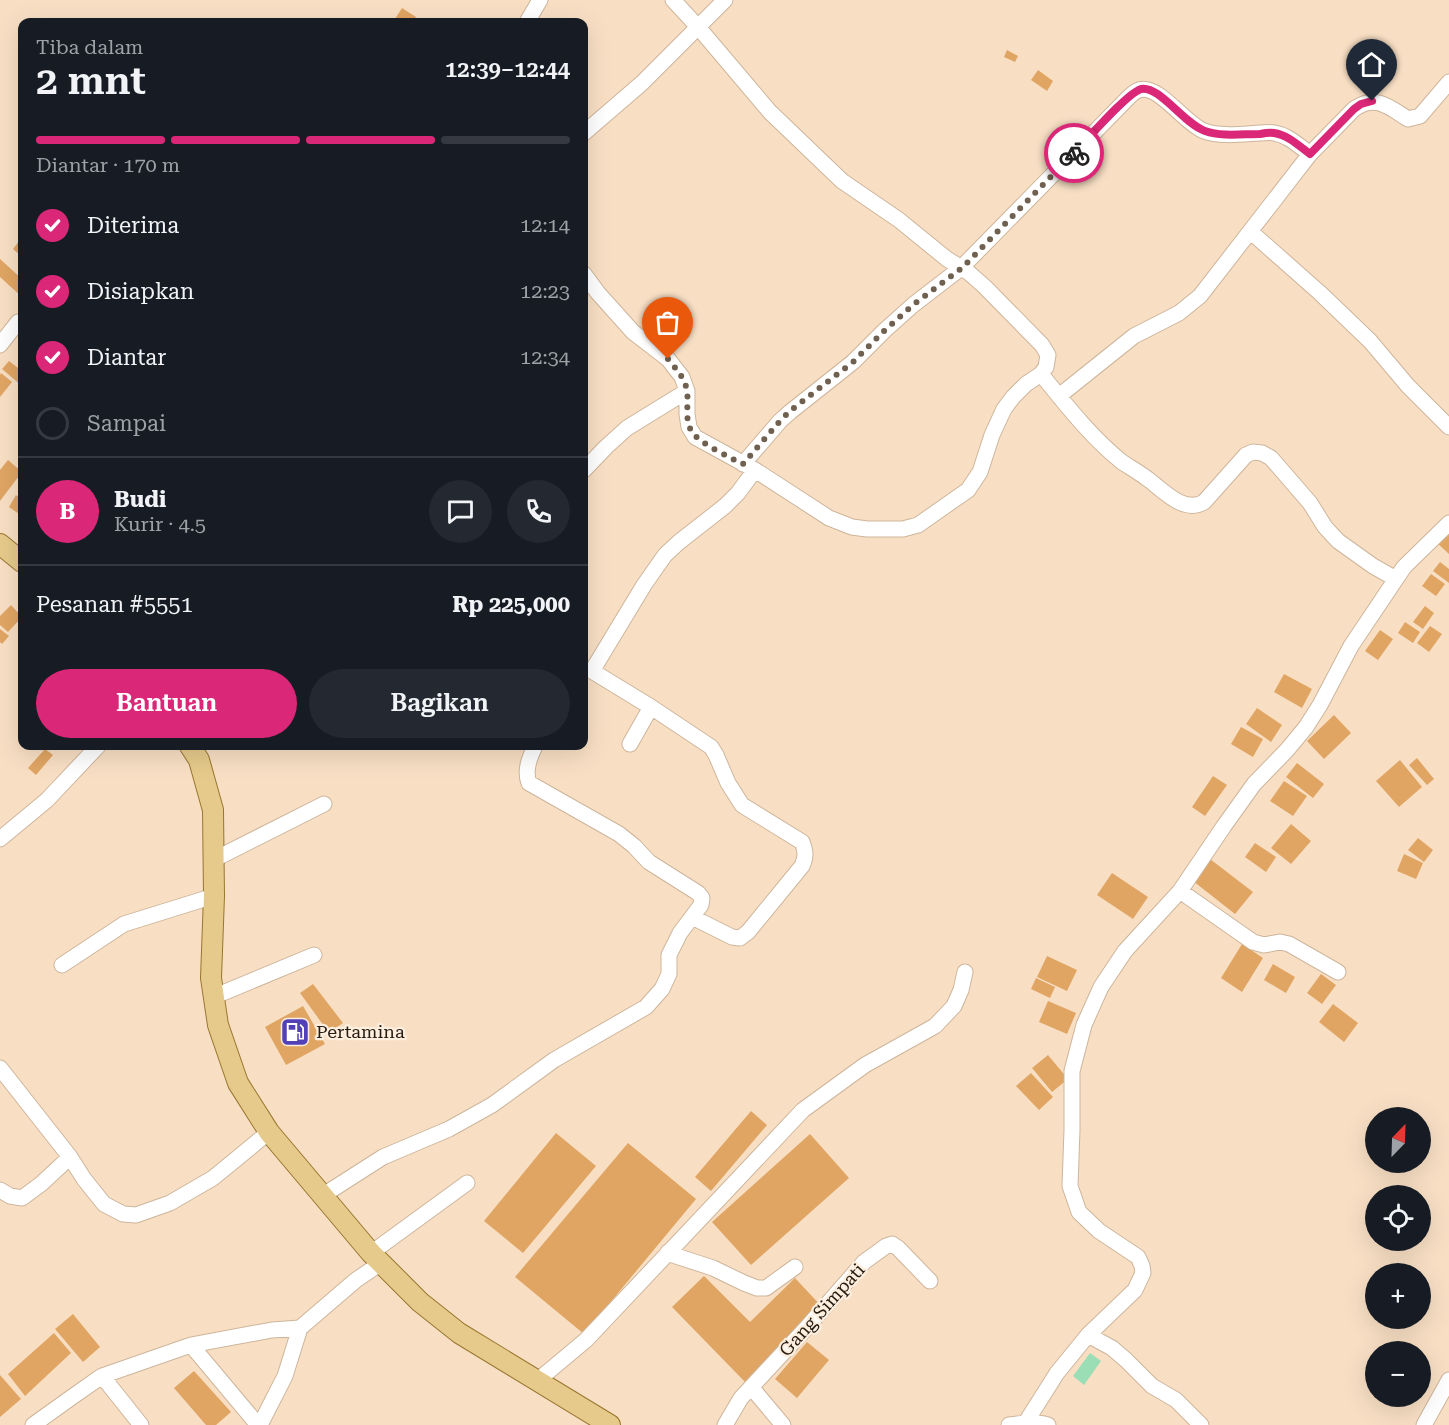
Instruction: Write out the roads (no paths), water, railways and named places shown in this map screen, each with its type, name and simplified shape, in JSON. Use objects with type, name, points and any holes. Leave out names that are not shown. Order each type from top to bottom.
[{"type":"main road","points":[[0,544],[18,559]]},
{"type":"main road","points":[[193,750],[199,760],[213,810],[214,896],[211,978],[213,997],[218,1025],[238,1083],[269,1132],[322,1196],[376,1258],[420,1302],[459,1333],[610,1425]]},
{"type":"street","points":[[529,18],[540,0]]},
{"type":"street","points":[[588,279],[633,332],[668,359],[682,377],[687,391],[687,414],[692,432],[696,437],[749,467],[829,518],[852,527],[903,529],[918,525],[968,490],[980,472],[992,435],[1004,410],[1013,397],[1041,374],[1046,367],[1048,355],[1042,345],[985,287],[899,220],[842,182],[770,112],[673,0]]},
{"type":"street","points":[[588,130],[642,83],[725,0]]},
{"type":"street","points":[[1059,396],[1134,336],[1179,313],[1200,296],[1310,154],[1354,109],[1372,101],[1382,103],[1408,119],[1420,116],[1449,82]]},
{"type":"street","points":[[692,917],[732,937],[740,938],[748,932],[797,873],[806,858],[806,850],[798,838],[742,805],[711,747],[651,707],[588,677],[665,555],[738,493],[749,467],[780,421],[790,411],[853,362],[913,305],[962,268],[1138,90],[1154,91],[1204,131],[1230,135],[1274,133],[1286,137],[1310,154]]},
{"type":"street","points":[[1251,232],[1370,341],[1408,386],[1449,427]]},
{"type":"street","points":[[0,345],[18,322]]},
{"type":"street","points":[[1041,374],[1095,437],[1123,462],[1188,506],[1197,506],[1204,502],[1246,455],[1253,452],[1262,453],[1271,458],[1310,503],[1325,527],[1338,541],[1396,579]]},
{"type":"street","points":[[588,466],[627,428],[687,391]]},
{"type":"street","points":[[1026,1422],[1057,1373],[1088,1335],[1135,1290],[1143,1273],[1138,1257],[1099,1231],[1079,1212],[1070,1186],[1072,1071],[1084,1025],[1101,987],[1125,951],[1180,891],[1254,784],[1306,727],[1351,646],[1404,567],[1449,523]]},
{"type":"street","points":[[630,744],[651,707]]},
{"type":"street","points":[[0,839],[46,800],[94,750]]},
{"type":"street","points":[[322,1196],[383,1157],[449,1129],[492,1105],[554,1060],[646,1007],[662,989],[669,974],[669,956],[680,933],[701,905],[702,898],[698,893],[649,862],[619,834],[529,783],[526,773],[533,750]]},
{"type":"street","points":[[213,860],[324,804]]},
{"type":"street","points":[[1180,891],[1253,942],[1264,945],[1280,942],[1289,944],[1338,972]]},
{"type":"street","points":[[62,965],[124,924],[214,896]]},
{"type":"street","points":[[213,997],[314,955]]},
{"type":"street","points":[[537,1381],[586,1340],[803,1110],[865,1065],[935,1026],[954,1006],[965,972]]},
{"type":"street","points":[[0,1068],[70,1156],[84,1179],[104,1204],[123,1214],[135,1215],[170,1203],[213,1178],[269,1132]]},
{"type":"street","points":[[0,1190],[10,1196],[22,1198],[41,1184],[70,1156]]},
{"type":"street","points":[[191,1345],[259,1425],[285,1376],[300,1328],[356,1280],[376,1258],[466,1183]]},
{"type":"street","name":"Gang Simpati","points":[[725,1425],[741,1398],[864,1262],[886,1246],[892,1244],[898,1248],[930,1281]]},
{"type":"street","points":[[668,1252],[713,1268],[757,1288],[766,1288],[795,1267]]},
{"type":"street","points":[[33,1425],[102,1376],[191,1345],[272,1330],[300,1328]]},
{"type":"street","points":[[1088,1335],[1112,1348],[1152,1386],[1176,1400],[1201,1425]]},
{"type":"street","points":[[102,1376],[141,1425]]},
{"type":"street","points":[[1424,1425],[1449,1380]]},
{"type":"street","points":[[751,1387],[783,1425]]},
{"type":"street","points":[[1009,1425],[1026,1422],[1048,1425]]},
{"type":"place","name":"Pertamina","points":[[295,1032]]}]
